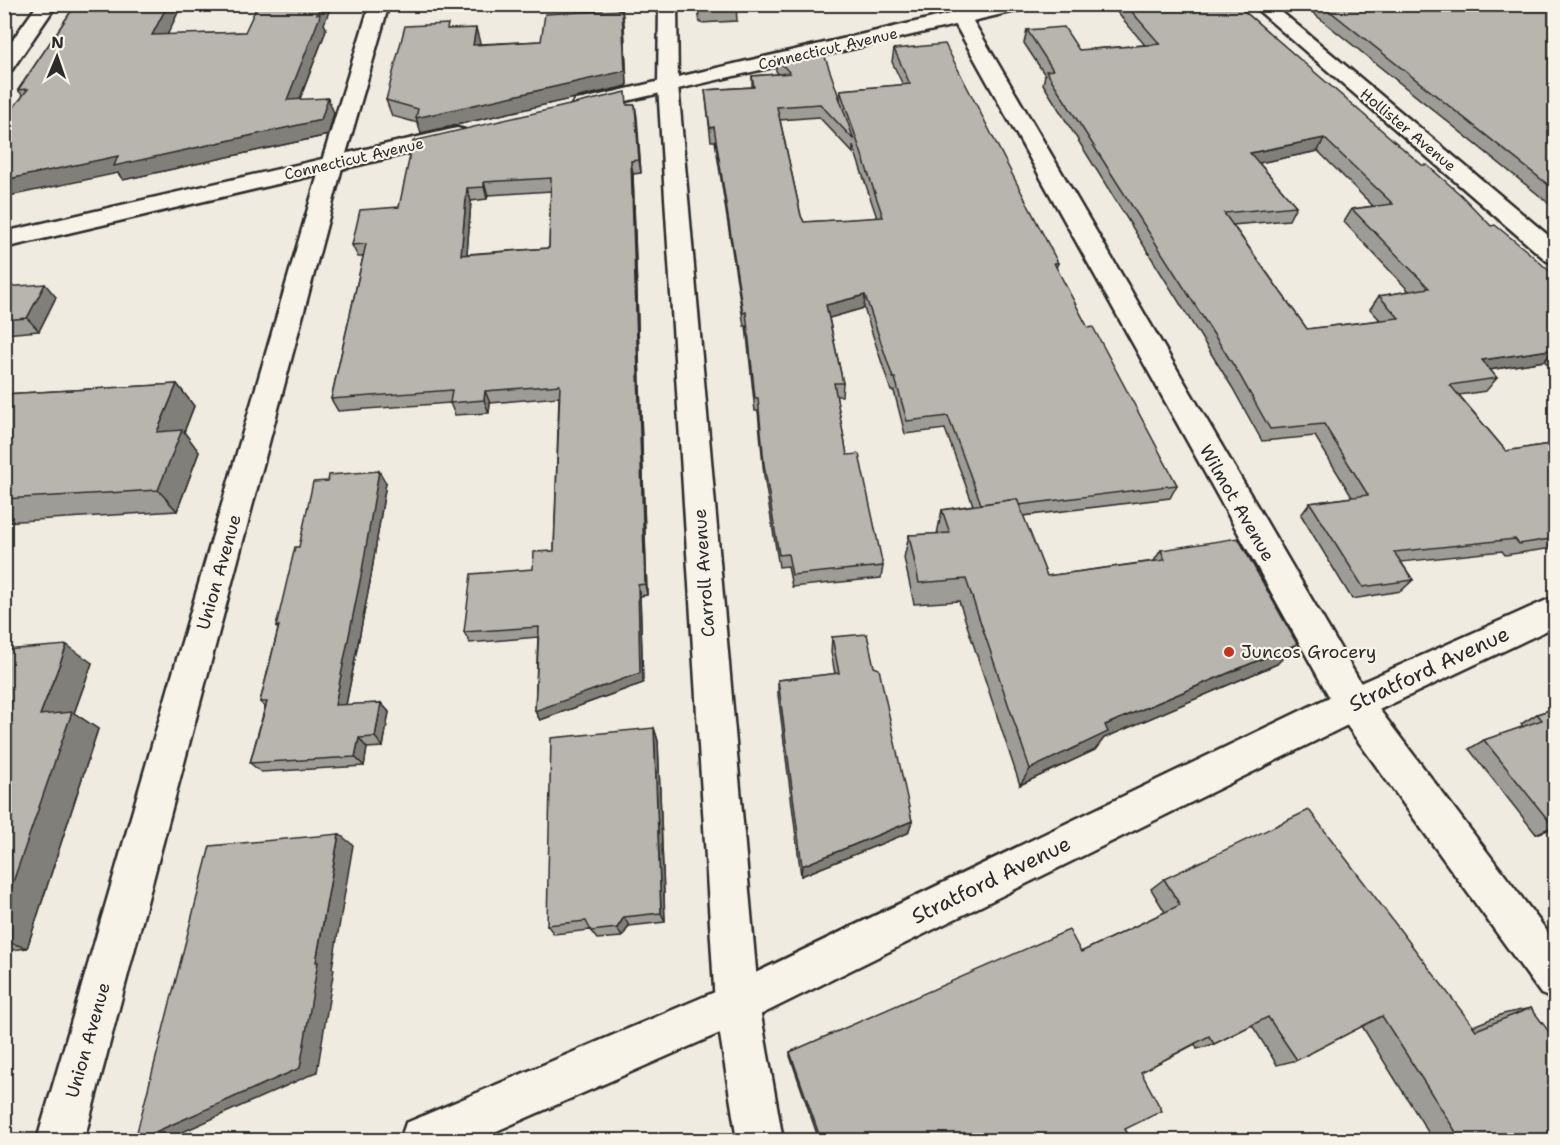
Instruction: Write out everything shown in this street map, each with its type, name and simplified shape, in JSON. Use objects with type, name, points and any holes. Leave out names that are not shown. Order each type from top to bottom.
[{"type":"street","points":[[4,67],[48,4]]},
{"type":"street","name":"Union Avenue","points":[[60,1140],[332,164],[380,4]]},
{"type":"street","name":"Carroll Avenue","points":[[668,4],[668,85],[737,1004],[760,1140]]},
{"type":"street","name":"Connecticut Avenue","points":[[564,110],[957,12],[1020,4]]},
{"type":"street","name":"Hollister Avenue","points":[[1260,4],[1556,255]]},
{"type":"street","name":"Wilmot Avenue","points":[[957,12],[1353,704],[1556,979]]},
{"type":"street","name":"Connecticut Avenue","points":[[4,240],[483,129]]},
{"type":"street","name":"Stratford Avenue","points":[[423,1140],[737,1004],[1353,704],[1556,610]]},
{"type":"building","points":[[76,4],[168,4],[152,35],[245,32],[258,4],[321,4],[317,14],[320,14],[319,19],[287,100],[328,98],[321,120],[114,166],[118,156],[4,180],[4,120],[28,89],[18,90]]},
{"type":"building","points":[[698,4],[736,4],[736,8],[699,10]]},
{"type":"building","points":[[1125,4],[1236,4],[1422,165],[1427,165],[1491,226],[1495,225],[1556,277],[1556,349],[1482,360],[1497,378],[1450,385],[1506,451],[1556,443],[1556,538],[1519,544],[1515,539],[1394,552],[1413,580],[1363,587],[1310,503],[1368,495],[1324,424],[1270,429],[1239,374],[1046,71],[1053,70],[1027,30],[1064,27],[1079,50],[1160,44]],"holes":[[[1324,138],[1393,204],[1352,209],[1429,288],[1379,296],[1399,318],[1307,329],[1224,213],[1296,206],[1250,153]]]},
{"type":"building","points":[[1321,4],[1551,4],[1556,8],[1556,191]]},
{"type":"building","points":[[622,10],[625,71],[416,118],[418,109],[386,100],[405,26],[448,24],[447,29],[476,28],[473,45],[541,41],[545,14]]},
{"type":"building","points":[[945,44],[1058,263],[1054,263],[1088,328],[1093,327],[1177,485],[1019,505],[1017,499],[981,504],[948,416],[907,421],[895,378],[893,378],[865,295],[826,305],[843,383],[834,383],[847,455],[859,454],[883,566],[792,575],[788,554],[779,555],[764,464],[758,398],[755,398],[746,312],[743,313],[714,127],[710,128],[705,90],[754,87],[752,76],[790,73],[776,58],[824,54],[854,140],[820,104],[777,107],[801,216],[804,222],[883,217],[840,90],[910,84],[894,49]]},
{"type":"building","points":[[626,92],[627,105],[635,105],[639,160],[631,161],[645,584],[638,585],[640,673],[535,711],[539,627],[464,632],[471,574],[533,569],[534,552],[554,551],[560,385],[485,391],[484,400],[450,403],[452,390],[331,399],[366,244],[352,245],[360,210],[399,207],[413,141]],"holes":[[[551,178],[549,248],[461,255],[467,188],[484,187],[484,182]]]},
{"type":"building","points":[[45,284],[27,318],[4,320],[4,287]]},
{"type":"building","points":[[177,384],[157,432],[182,430],[158,490],[4,499],[4,394]]},
{"type":"building","points":[[379,471],[335,705],[381,703],[375,737],[359,738],[355,757],[250,763],[267,702],[260,702],[279,626],[276,627],[295,547],[299,547],[313,482],[328,481],[329,475]]},
{"type":"building","points":[[1017,499],[1047,576],[1165,560],[1161,550],[1238,538],[1297,644],[1105,725],[1108,732],[1030,769],[966,579],[919,583],[909,535],[950,533],[942,510]]},
{"type":"building","points":[[867,634],[874,667],[879,669],[912,821],[802,866],[778,680],[839,673],[832,637]]},
{"type":"building","points":[[67,645],[40,715],[72,712],[4,908],[4,650]]},
{"type":"building","points":[[1556,708],[1556,825],[1553,826],[1484,740],[1542,720],[1537,714]]},
{"type":"building","points":[[654,728],[661,913],[624,917],[617,928],[591,931],[586,921],[547,925],[551,738]]},
{"type":"building","points":[[1309,810],[1476,1030],[1531,1008],[1556,1041],[1556,1140],[1461,1140],[1382,1016],[1297,1060],[1268,1017],[1214,1044],[1209,1036],[1141,1072],[1162,1111],[1125,1129],[1131,1140],[821,1140],[790,1052],[1069,930],[1081,952],[1180,905],[1164,879]]},
{"type":"building","points":[[339,834],[300,1068],[135,1140],[210,846]]},
{"type":"place","name":"Juncos Grocery","points":[[1229,652]]}]
